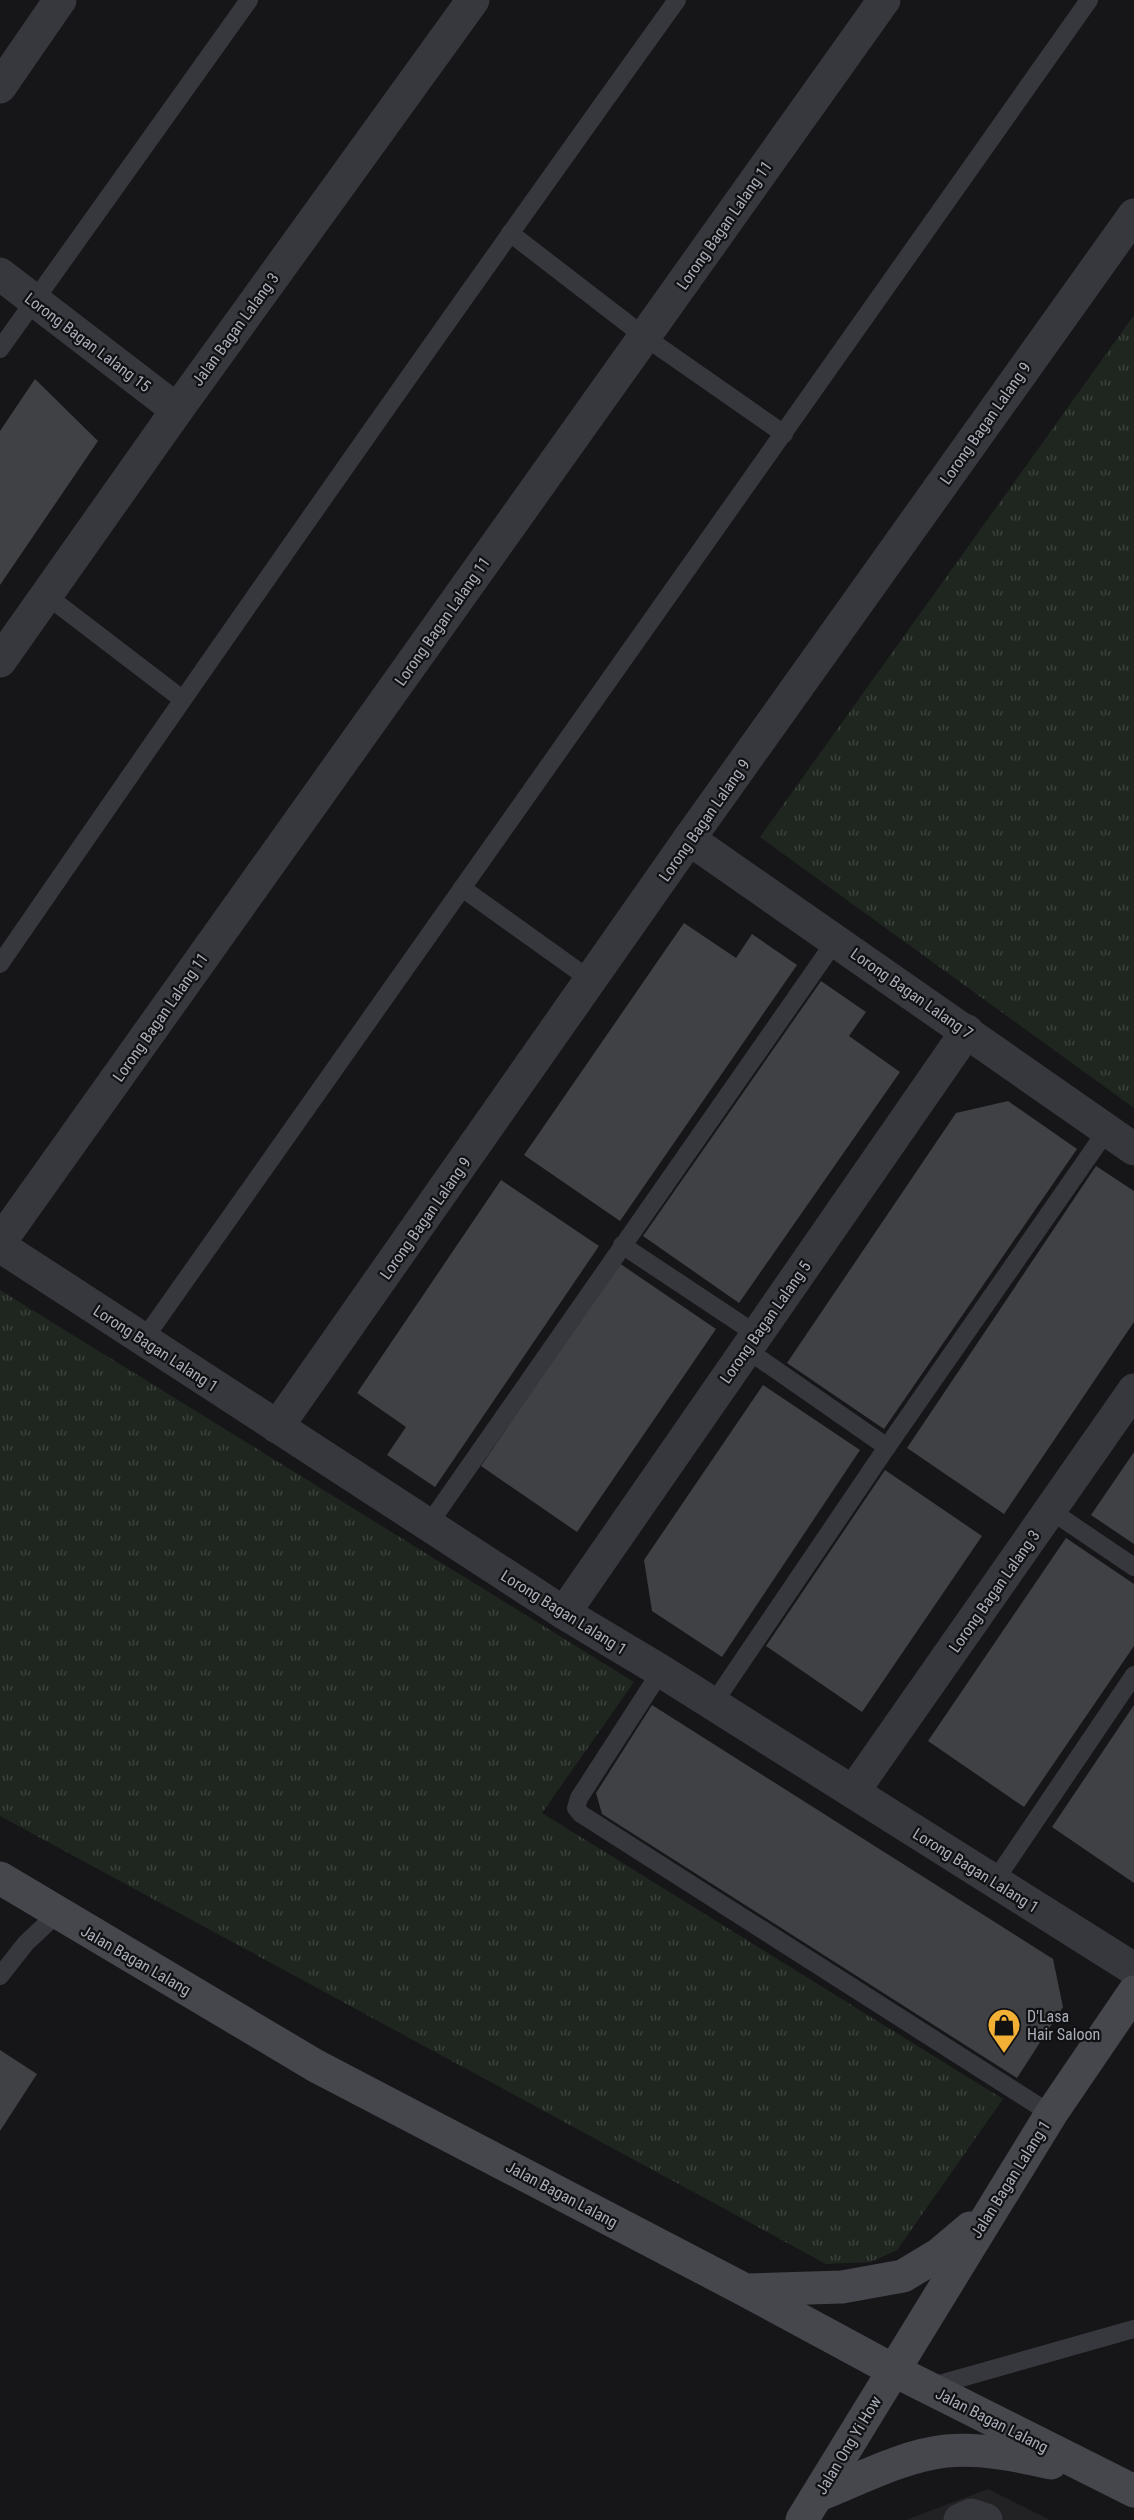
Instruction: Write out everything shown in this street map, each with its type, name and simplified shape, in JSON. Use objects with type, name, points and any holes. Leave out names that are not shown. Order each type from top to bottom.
[{"type":"main road","name":"Jalan Bagan Lalang","points":[[0,1878],[316,2066],[893,2370],[1121,2484]]},
{"type":"main road","name":"Jalan Bagan Lalang 1","points":[[893,2370],[1051,2114],[1134,1992]]},
{"type":"main road","points":[[745,2290],[842,2287],[903,2276],[938,2255],[991,2211]]},
{"type":"main road","name":"Jalan Ong Yi How","points":[[811,2507],[893,2370]]},
{"type":"main road","points":[[811,2507],[907,2461],[945,2451],[1010,2453],[1121,2484]]},
{"type":"street","points":[[0,87],[60,0]]},
{"type":"street","name":"Jalan Bagan Lalang 3","points":[[0,661],[177,410],[472,0]]},
{"type":"street","name":"Lorong Bagan Lalang 11","points":[[0,1244],[884,0]]},
{"type":"street","name":"Lorong Bagan Lalang 9","points":[[277,1426],[592,981],[689,839],[1134,215]]},
{"type":"street","name":"Lorong Bagan Lalang 15","points":[[0,274],[177,410]]},
{"type":"street","name":"Lorong Bagan Lalang 7","points":[[689,839],[1134,1149]]},
{"type":"street","name":"Lorong Bagan Lalang 5","points":[[564,1613],[967,1031]]},
{"type":"street","name":"Lorong Bagan Lalang 1","points":[[0,1244],[564,1613],[661,1671],[1134,1970]]},
{"type":"street","name":"Lorong Bagan Lalang 3","points":[[853,1792],[1134,1390]]},
{"type":"street","points":[[960,2520],[971,2516],[986,2520]]},
{"type":"lane","points":[[0,349],[249,0]]},
{"type":"lane","points":[[0,964],[182,699],[677,0]]},
{"type":"lane","points":[[144,1339],[1089,0]]},
{"type":"lane","points":[[510,233],[645,337],[784,434]]},
{"type":"lane","points":[[46,595],[182,699]]},
{"type":"lane","points":[[462,888],[592,981]]},
{"type":"lane","points":[[429,1524],[836,940]]},
{"type":"lane","points":[[713,1704],[1107,1130]]},
{"type":"lane","points":[[622,1245],[888,1447]]},
{"type":"lane","points":[[1050,1510],[1134,1567]]},
{"type":"lane","points":[[661,1671],[579,1798],[576,1808],[581,1814],[1051,2114]]},
{"type":"lane","points":[[994,1882],[1134,1675]]},
{"type":"lane","points":[[0,1976],[26,1942],[57,1914]]},
{"type":"lane","points":[[928,2387],[1134,2329]]},
{"type":"shaded area","points":[[988,2489],[1050,2520],[906,2520]]},
{"type":"green space","points":[[1134,315],[1134,1108],[760,837]]},
{"type":"green space","points":[[0,1290],[634,1682],[542,1813],[1003,2099],[897,2250],[871,2262],[826,2264],[0,1816]]},
{"type":"building","points":[[35,379],[98,441],[0,585],[0,431]]},
{"type":"building","points":[[684,923],[736,958],[752,934],[797,965],[620,1221],[524,1155]]},
{"type":"building","points":[[821,981],[866,1012],[849,1036],[900,1072],[739,1303],[643,1236]]},
{"type":"building","points":[[1008,1101],[1077,1149],[884,1429],[787,1363],[956,1113]]},
{"type":"building","points":[[1096,1166],[1134,1191],[1134,1322],[1004,1514],[907,1448]]},
{"type":"building","points":[[501,1180],[599,1246],[435,1487],[387,1455],[406,1427],[357,1393]]},
{"type":"building","points":[[619,1263],[716,1329],[577,1532],[481,1466]]},
{"type":"building","points":[[763,1385],[860,1450],[722,1657],[652,1611],[644,1560]]},
{"type":"building","points":[[1134,1452],[1134,1544],[1091,1515]]},
{"type":"building","points":[[885,1470],[982,1536],[862,1712],[766,1646]]},
{"type":"building","points":[[1066,1538],[1134,1584],[1134,1646],[1024,1807],[928,1741]]},
{"type":"building","points":[[652,1705],[1053,1959],[1063,2007],[1017,2078],[602,1814],[596,1793]]},
{"type":"building","points":[[1134,1705],[1134,1883],[1052,1827]]},
{"type":"building","points":[[0,2050],[37,2074],[0,2131]]},
{"type":"place","name":"D'Lasa Hair Saloon","points":[[1004,2054]]}]
